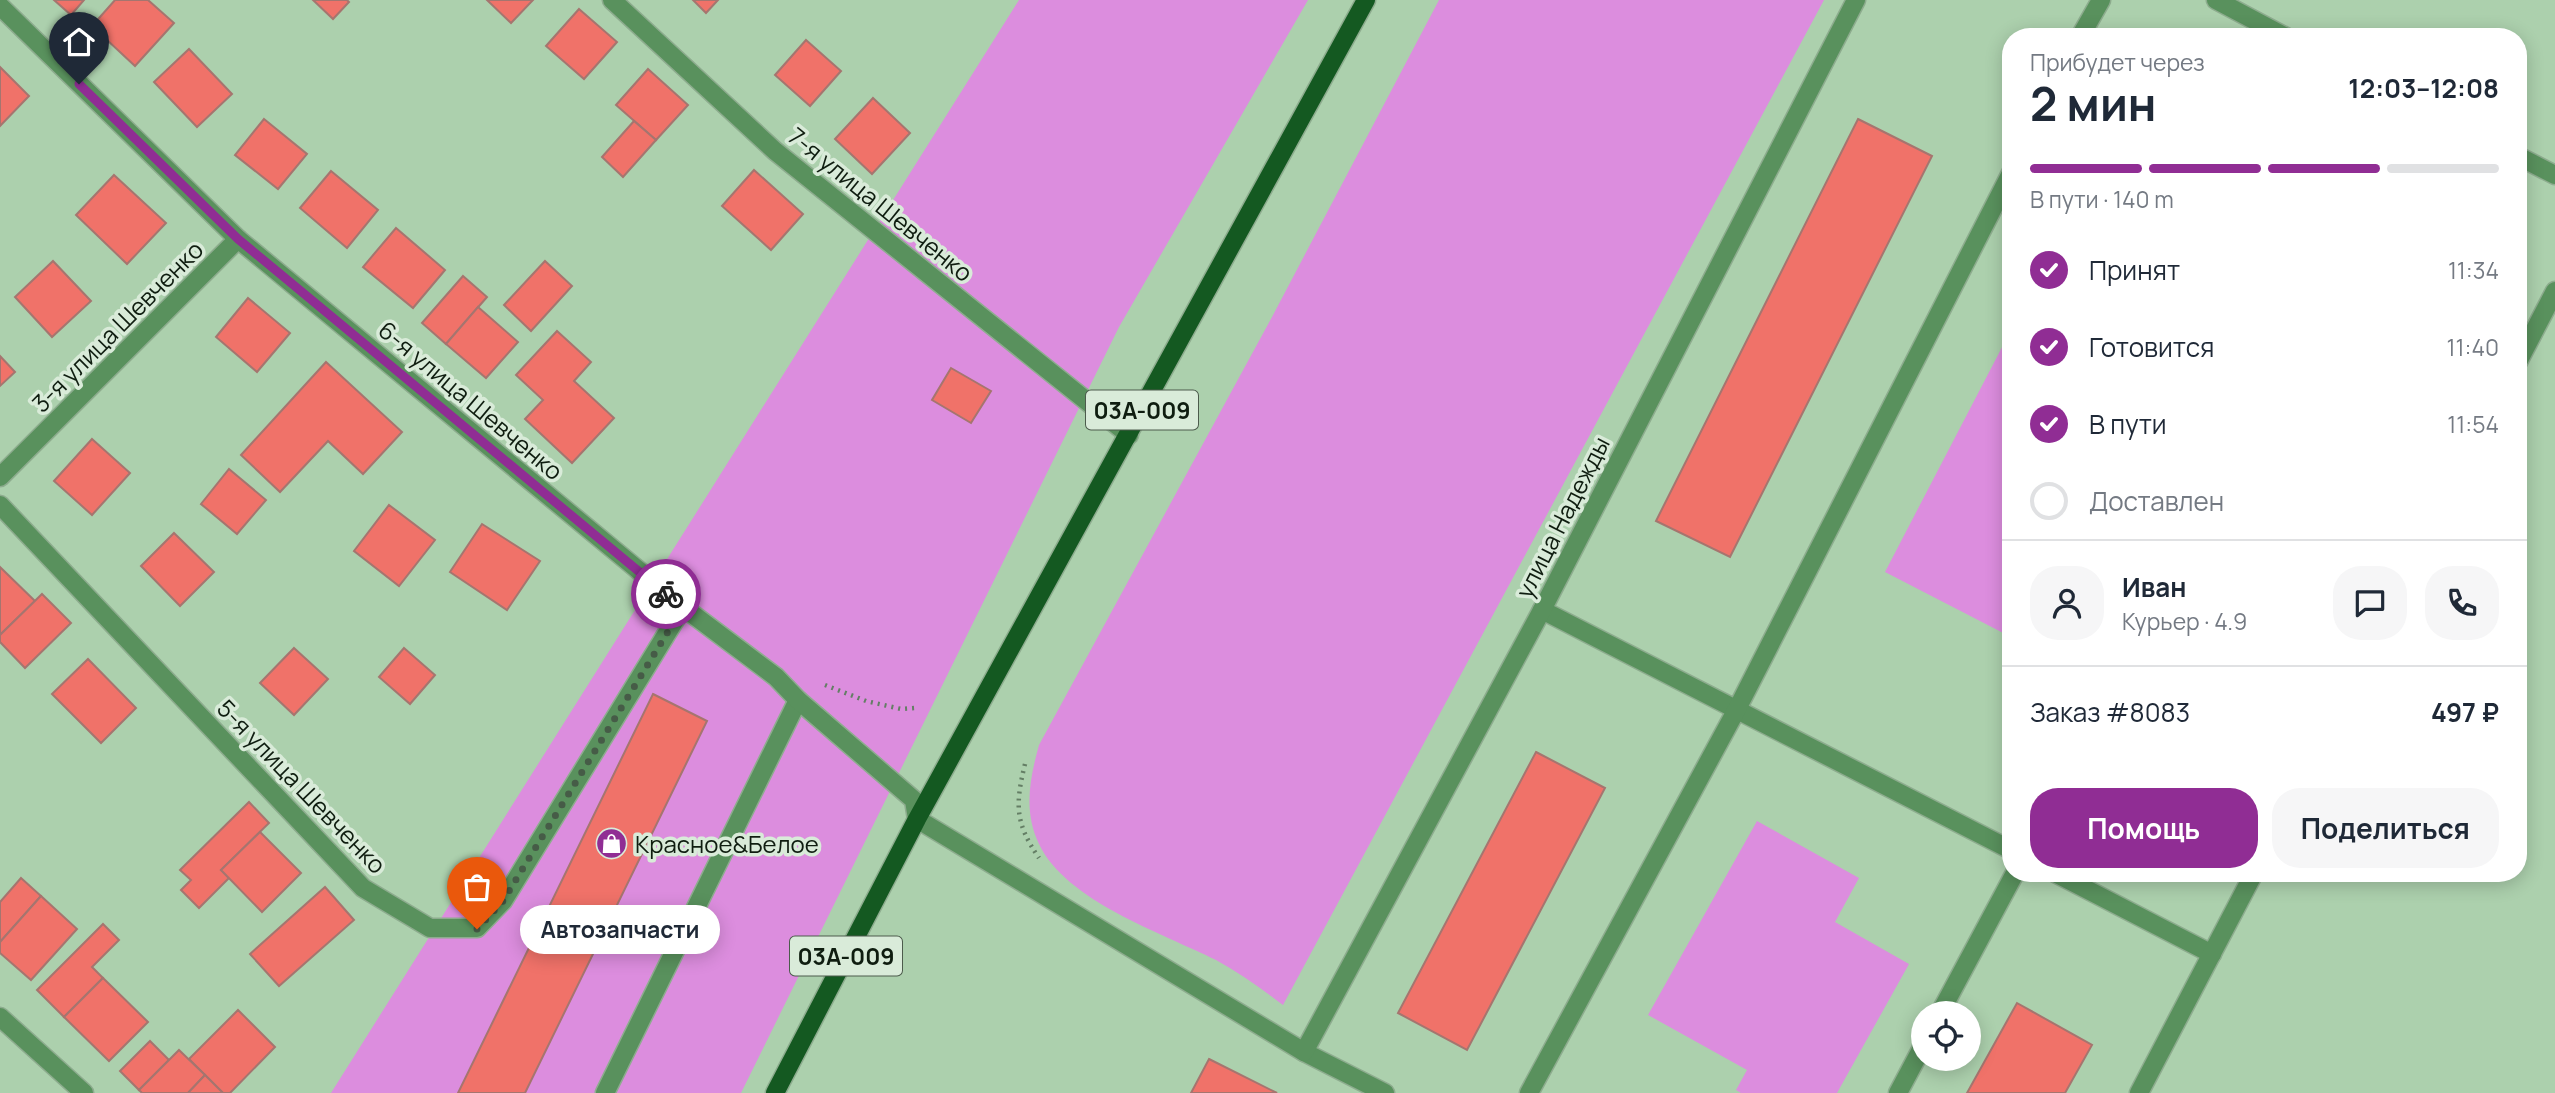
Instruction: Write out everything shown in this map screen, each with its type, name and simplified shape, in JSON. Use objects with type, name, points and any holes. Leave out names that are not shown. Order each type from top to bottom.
[{"type":"main road","name":"03А-009","points":[[775,1093],[917,819],[1366,0]]},
{"type":"street","name":"7-я улица Шевченко","points":[[612,0],[775,151],[1129,435]]},
{"type":"street","name":"улица Надежды","points":[[1304,1052],[1542,610],[1856,0]]},
{"type":"street","points":[[2078,0],[2098,4],[2085,28]]},
{"type":"street","points":[[2216,0],[2269,28]]},
{"type":"street","name":"6-я улица Шевченко","points":[[0,6],[238,239],[683,607],[776,677],[798,701],[914,800],[917,819]]},
{"type":"street","points":[[2527,161],[2555,175]]},
{"type":"street","points":[[1529,1093],[1737,709],[2002,191]]},
{"type":"street","name":"3-я улица Шевченко","points":[[0,477],[238,239]]},
{"type":"street","points":[[2527,345],[2555,291]]},
{"type":"street","name":"5-я улица Шевченко","points":[[0,505],[363,888],[430,928],[477,929],[503,901],[683,607]]},
{"type":"street","points":[[1542,610],[2002,845]]},
{"type":"street","points":[[604,1093],[798,701]]},
{"type":"street","points":[[917,819],[1304,1052],[1382,1092]]},
{"type":"street","points":[[1946,1001],[2010,882]]},
{"type":"street","points":[[2072,882],[2212,954]]},
{"type":"street","points":[[2139,1093],[2249,882]]},
{"type":"street","points":[[0,1017],[84,1093]]},
{"type":"street","points":[[1898,1093],[1911,1069]]},
{"type":"path","points":[[776,677],[831,686],[866,701],[901,709],[915,708]]},
{"type":"path","points":[[1024,764],[1016,806],[1030,845],[1040,860]]},
{"type":"shaded area","points":[[1019,0],[1308,0],[1119,327],[741,1093],[331,1093]]},
{"type":"shaded area","points":[[1439,0],[1824,0],[1283,1005],[1225,965],[1117,913],[1070,882],[1052,864],[1034,832],[1030,807],[1031,782],[1039,745],[1272,317]]},
{"type":"shaded area","points":[[2002,347],[2002,632],[1885,572]]},
{"type":"shaded area","points":[[1757,821],[1859,878],[1835,922],[1909,964],[1837,1093],[1741,1093],[1736,1090],[1747,1070],[1648,1015]]},
{"type":"building","points":[[54,0],[84,0],[71,15]]},
{"type":"building","points":[[115,0],[148,0],[174,23],[135,66],[92,26]]},
{"type":"building","points":[[313,0],[347,0],[349,2],[333,19]]},
{"type":"building","points":[[487,0],[533,0],[511,23]]},
{"type":"building","points":[[693,0],[718,0],[706,13]]},
{"type":"building","points":[[579,9],[617,42],[584,79],[546,46]]},
{"type":"building","points":[[806,40],[841,71],[810,106],[775,75]]},
{"type":"building","points":[[189,49],[232,94],[197,127],[154,82]]},
{"type":"building","points":[[0,67],[29,96],[0,126]]},
{"type":"building","points":[[648,69],[688,105],[656,140],[616,105]]},
{"type":"building","points":[[873,98],[910,133],[872,174],[835,139]]},
{"type":"building","points":[[264,119],[307,154],[278,189],[235,155]]},
{"type":"building","points":[[1858,119],[1932,156],[1730,557],[1656,521]]},
{"type":"building","points":[[634,121],[656,140],[623,177],[602,157]]},
{"type":"building","points":[[754,170],[803,214],[771,250],[722,206]]},
{"type":"building","points":[[331,171],[378,210],[347,248],[300,208]]},
{"type":"building","points":[[114,175],[166,223],[127,264],[76,215]]},
{"type":"building","points":[[396,228],[445,270],[413,308],[363,267]]},
{"type":"building","points":[[53,261],[91,301],[52,337],[15,297]]},
{"type":"building","points":[[545,261],[572,286],[531,331],[504,305]]},
{"type":"building","points":[[463,276],[487,297],[446,344],[422,323]]},
{"type":"building","points":[[248,298],[290,333],[257,372],[216,337]]},
{"type":"building","points":[[478,307],[518,342],[486,378],[446,344]]},
{"type":"building","points":[[557,331],[591,362],[574,381],[614,418],[572,463],[525,419],[543,400],[516,375]]},
{"type":"building","points":[[0,356],[15,372],[0,386]]},
{"type":"building","points":[[326,362],[402,432],[363,474],[328,441],[280,492],[241,455]]},
{"type":"building","points":[[951,368],[991,391],[971,423],[932,400]]},
{"type":"building","points":[[92,439],[130,473],[92,515],[54,481]]},
{"type":"building","points":[[229,469],[266,500],[237,534],[201,504]]},
{"type":"building","points":[[389,505],[435,540],[399,586],[354,551]]},
{"type":"building","points":[[482,524],[540,561],[507,610],[450,572]]},
{"type":"building","points":[[174,533],[214,572],[180,606],[141,566]]},
{"type":"building","points":[[0,567],[35,601],[0,635]]},
{"type":"building","points":[[42,594],[71,623],[25,668],[0,642],[0,635]]},
{"type":"building","points":[[294,648],[328,679],[294,715],[260,683]]},
{"type":"building","points":[[404,648],[435,675],[410,704],[379,677]]},
{"type":"building","points":[[88,659],[136,708],[101,743],[52,694]]},
{"type":"building","points":[[653,694],[707,721],[525,1093],[458,1093]]},
{"type":"building","points":[[1536,752],[1605,788],[1467,1050],[1398,1013]]},
{"type":"building","points":[[249,802],[269,823],[221,870],[229,878],[199,908],[181,890],[191,880],[180,870]]},
{"type":"building","points":[[260,832],[301,873],[262,912],[221,870]]},
{"type":"building","points":[[21,878],[41,896],[0,942],[0,902]]},
{"type":"building","points":[[325,887],[354,920],[279,986],[250,954]]},
{"type":"building","points":[[41,896],[77,929],[31,980],[0,953],[0,942]]},
{"type":"building","points":[[103,924],[119,940],[92,967],[103,978],[64,1017],[37,990]]},
{"type":"building","points":[[103,978],[148,1022],[109,1061],[64,1017]]},
{"type":"building","points":[[2017,1003],[2092,1045],[2065,1093],[1967,1093]]},
{"type":"building","points":[[238,1010],[275,1047],[230,1093],[223,1093],[189,1059]]},
{"type":"building","points":[[150,1041],[169,1060],[139,1090],[120,1071]]},
{"type":"building","points":[[179,1050],[205,1075],[188,1093],[142,1093],[139,1090]]},
{"type":"building","points":[[1209,1059],[1277,1093],[1191,1093]]},
{"type":"building","points":[[205,1075],[223,1093],[188,1093]]},
{"type":"way so far","points":[[477,929],[503,901],[683,607],[666,594]]},
{"type":"place","name":"Красное&Белое","points":[[612,843]]},
{"type":"place","name":"Автозапчасти","points":[[477,929]]},
{"type":"route","points":[[79,84],[238,239],[666,594]]}]
